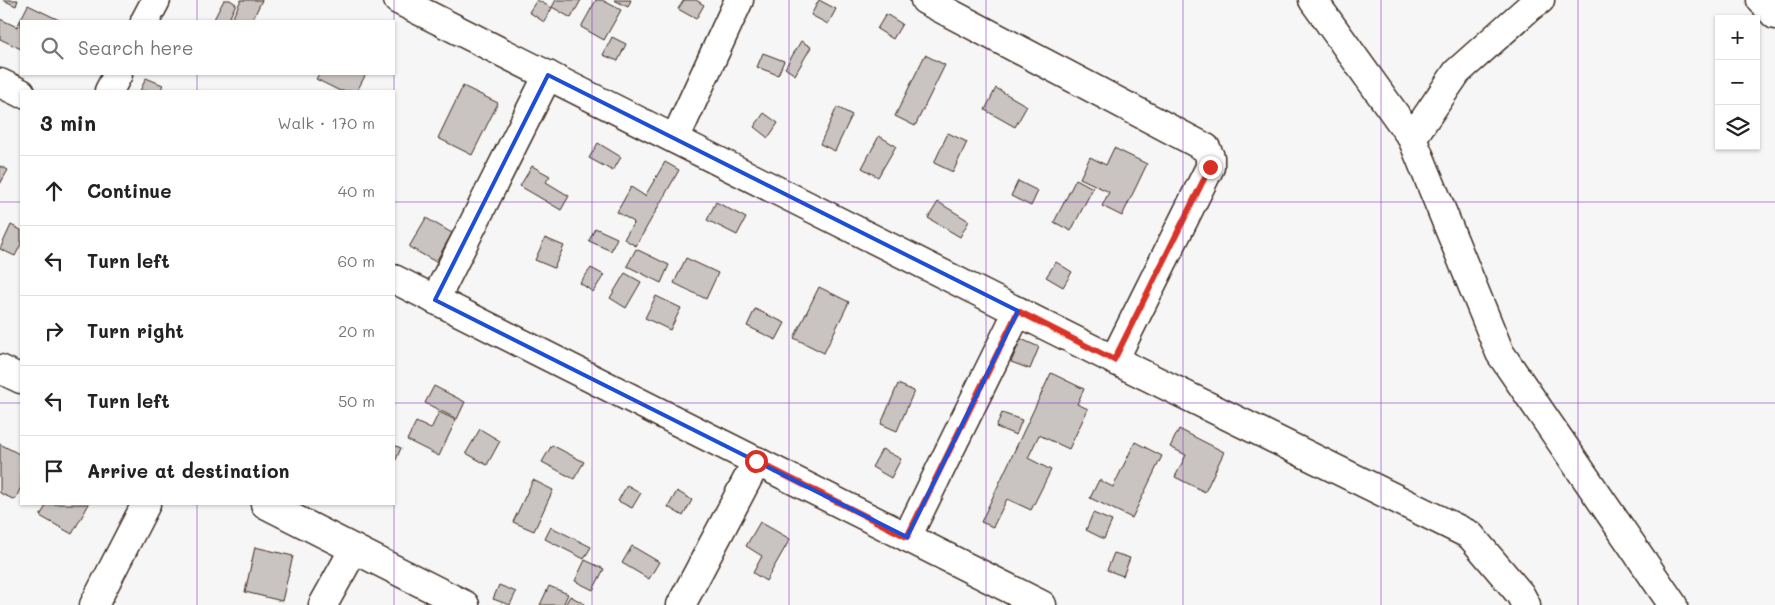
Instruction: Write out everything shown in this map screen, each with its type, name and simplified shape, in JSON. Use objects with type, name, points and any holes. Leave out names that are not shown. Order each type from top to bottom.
[{"type":"street","points":[[146,20],[156,0]]},
{"type":"street","points":[[398,0],[1114,360],[1470,535],[1520,594],[1526,605]]},
{"type":"street","points":[[675,139],[739,0]]},
{"type":"street","points":[[925,0],[1206,148],[1210,157],[1210,167],[1114,360]]},
{"type":"street","points":[[1313,0],[1412,138],[1500,353],[1674,605]]},
{"type":"street","points":[[1412,138],[1458,72],[1540,0]]},
{"type":"street","points":[[1761,0],[1775,15]]},
{"type":"street","points":[[110,90],[117,75]]},
{"type":"street","points":[[436,300],[548,75]]},
{"type":"street","points":[[0,83],[20,93]]},
{"type":"street","points":[[395,280],[1042,605]]},
{"type":"street","points":[[907,537],[1018,311]]},
{"type":"street","points":[[0,369],[20,379]]},
{"type":"street","points":[[681,605],[756,461]]},
{"type":"street","points":[[94,605],[145,505]]},
{"type":"street","points":[[267,505],[465,605]]},
{"type":"street","points":[[324,605],[354,549]]},
{"type":"highlighted area","points":[[548,75],[1018,311],[907,537],[435,300]]},
{"type":"building","points":[[3,0],[18,0],[16,6]]},
{"type":"building","points":[[224,0],[230,0],[236,4],[228,20],[214,20]]},
{"type":"building","points":[[241,0],[262,0],[252,20],[231,20]]},
{"type":"building","points":[[537,0],[552,8],[544,22],[529,12]]},
{"type":"building","points":[[556,0],[581,0],[571,18],[552,7]]},
{"type":"building","points":[[596,0],[602,0],[621,10],[604,40],[581,27]]},
{"type":"building","points":[[614,0],[631,0],[628,7]]},
{"type":"building","points":[[684,0],[696,0],[704,5],[696,19],[678,9]]},
{"type":"building","points":[[819,0],[836,9],[828,24],[811,15]]},
{"type":"building","points":[[28,5],[59,20],[20,20]]},
{"type":"building","points":[[886,14],[902,24],[893,39],[877,29]]},
{"type":"building","points":[[0,19],[17,27],[20,21],[20,49],[0,39]]},
{"type":"building","points":[[612,37],[626,44],[618,61],[603,55]]},
{"type":"building","points":[[801,41],[811,47],[795,75],[785,68]]},
{"type":"building","points":[[763,53],[784,61],[778,75],[757,67]]},
{"type":"building","points":[[925,55],[945,65],[915,126],[895,116]]},
{"type":"building","points":[[318,75],[365,75],[358,90],[338,90],[316,79]]},
{"type":"building","points":[[146,78],[163,85],[160,90],[140,90]]},
{"type":"building","points":[[463,86],[498,103],[472,155],[438,138]]},
{"type":"building","points":[[996,88],[1027,106],[1015,127],[985,110]]},
{"type":"building","points":[[837,107],[852,115],[835,151],[820,144]]},
{"type":"building","points":[[764,113],[778,123],[768,138],[754,127]]},
{"type":"building","points":[[948,133],[967,142],[953,172],[934,163]]},
{"type":"building","points":[[879,136],[896,146],[878,177],[862,168]]},
{"type":"building","points":[[598,143],[621,157],[613,171],[589,158]]},
{"type":"building","points":[[1114,148],[1147,164],[1122,216],[1102,206],[1109,192],[1080,178],[1090,157],[1106,165]]},
{"type":"building","points":[[665,162],[679,170],[636,246],[624,239],[634,222],[617,212],[631,187],[645,196]]},
{"type":"building","points":[[0,166],[8,170],[0,184]]},
{"type":"building","points":[[532,166],[550,176],[546,182],[569,196],[561,210],[520,186]]},
{"type":"building","points":[[1076,179],[1093,188],[1071,231],[1054,222]]},
{"type":"building","points":[[1018,181],[1038,191],[1031,206],[1011,196]]},
{"type":"building","points":[[716,202],[746,218],[737,235],[707,220]]},
{"type":"building","points":[[938,202],[969,221],[960,237],[928,218]]},
{"type":"building","points":[[426,218],[452,233],[436,262],[409,247]]},
{"type":"building","points":[[11,225],[20,230],[20,246],[15,256],[0,249]]},
{"type":"building","points":[[595,228],[617,238],[611,251],[589,241]]},
{"type":"building","points":[[545,238],[564,246],[554,268],[535,260]]},
{"type":"building","points":[[636,249],[669,265],[661,283],[627,266]]},
{"type":"building","points":[[686,258],[718,273],[706,299],[674,283]]},
{"type":"building","points":[[1056,262],[1072,272],[1063,287],[1046,277]]},
{"type":"building","points":[[591,268],[604,275],[593,292],[580,283]]},
{"type":"building","points":[[625,273],[641,282],[626,308],[610,298]]},
{"type":"building","points":[[819,287],[849,302],[824,353],[794,338]]},
{"type":"building","points":[[656,296],[681,308],[670,330],[645,318]]},
{"type":"building","points":[[755,309],[785,323],[776,340],[747,326]]},
{"type":"building","points":[[1021,339],[1039,347],[1030,369],[1011,362]]},
{"type":"building","points":[[1051,373],[1084,389],[1077,404],[1088,409],[1069,449],[1039,435],[1028,458],[1051,470],[1031,510],[1007,499],[993,527],[981,522]]},
{"type":"building","points":[[898,384],[914,391],[897,431],[881,424]]},
{"type":"building","points":[[434,386],[465,402],[457,419],[425,403]]},
{"type":"building","points":[[439,412],[456,420],[439,456],[407,440],[416,422],[431,429]]},
{"type":"building","points":[[1002,413],[1022,420],[1016,435],[996,427]]},
{"type":"building","points":[[480,429],[500,441],[487,465],[466,453]]},
{"type":"building","points":[[1179,429],[1224,452],[1205,492],[1175,477],[1186,455],[1170,447]]},
{"type":"building","points":[[1135,442],[1162,456],[1132,518],[1090,498],[1099,480],[1113,487]]},
{"type":"building","points":[[0,444],[20,454],[20,489],[15,500],[0,493]]},
{"type":"building","points":[[395,445],[401,448],[395,462]]},
{"type":"building","points":[[552,445],[584,462],[574,479],[542,462]]},
{"type":"building","points":[[882,449],[901,459],[891,478],[872,467]]},
{"type":"building","points":[[533,480],[553,490],[534,531],[513,522]]},
{"type":"building","points":[[627,485],[641,493],[632,508],[618,501]]},
{"type":"building","points":[[677,491],[692,500],[683,516],[668,507]]},
{"type":"building","points":[[46,505],[88,505],[72,534],[40,516]]},
{"type":"building","points":[[1093,513],[1112,521],[1104,539],[1086,530]]},
{"type":"building","points":[[760,522],[790,539],[766,581],[753,573],[762,556],[746,546]]},
{"type":"building","points":[[551,527],[591,547],[584,559],[545,539]]},
{"type":"building","points":[[632,546],[659,562],[649,579],[622,563]]},
{"type":"building","points":[[255,547],[293,556],[282,601],[245,592]]},
{"type":"building","points":[[1114,553],[1130,558],[1123,576],[1107,570]]},
{"type":"building","points":[[585,560],[604,569],[593,590],[575,581]]},
{"type":"building","points":[[499,585],[516,592],[510,605],[493,599]]},
{"type":"building","points":[[549,586],[568,594],[563,605],[540,605]]},
{"type":"building","points":[[570,596],[585,604],[565,605]]},
{"type":"route","points":[[756,461],[907,537],[1018,311],[1114,360],[1210,167]]}]
